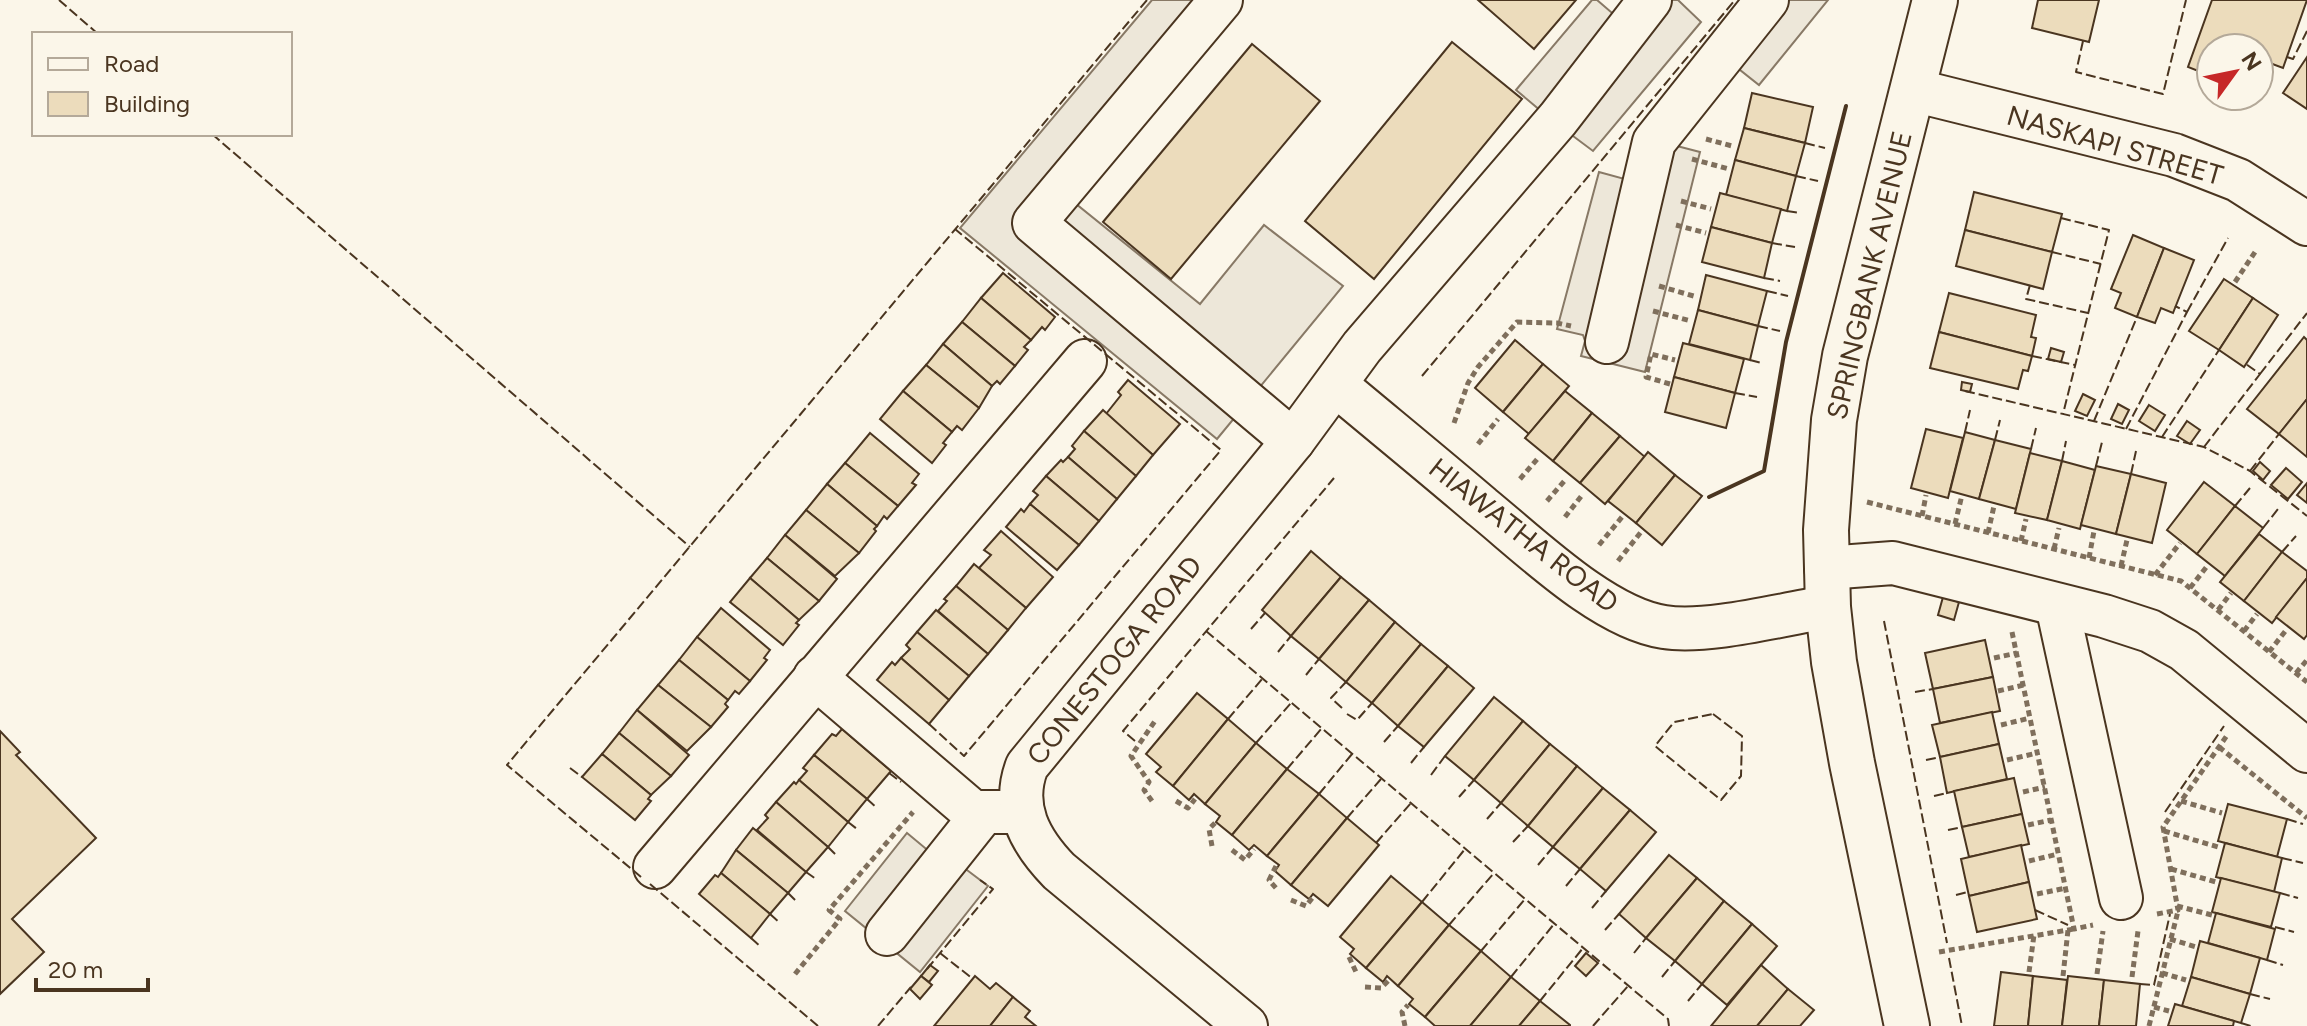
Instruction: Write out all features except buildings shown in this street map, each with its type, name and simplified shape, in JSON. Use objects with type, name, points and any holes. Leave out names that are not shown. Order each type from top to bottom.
[{"type":"main road","name":"SPRINGBANK AVENUE","points":[[1907,1026],[1834,662],[1827,587],[1827,492],[1834,420],[1845,356],[1935,0]]},
{"type":"street","points":[[1221,0],[1034,223],[1293,441]]},
{"type":"street","name":"CONESTOGA ROAD","points":[[1246,1026],[1059,871],[1038,850],[1025,823],[1003,812],[1033,757],[1293,441],[1362,347],[1558,119],[1650,0]]},
{"type":"street","points":[[1607,339],[1654,142],[1767,0]]},
{"type":"street","name":"NASKAPI STREET","points":[[1913,90],[2174,155],[2238,180],[2307,224]]},
{"type":"street","points":[[655,867],[1085,361]]},
{"type":"street","name":"HIAWATHA ROAD","points":[[1336,385],[1599,600],[1640,621],[1663,627],[1703,628],[1893,563],[2104,616],[2167,639],[2307,751]]},
{"type":"street","points":[[2057,605],[2122,913]]},
{"type":"street","points":[[815,677],[973,812],[1003,812]]},
{"type":"street","points":[[887,934],[1003,812]]},
{"type":"path","points":[[2235,282],[2257,249]]},
{"type":"path","points":[[1454,423],[1468,383],[1517,322],[1557,323],[1607,339]]},
{"type":"path","points":[[1670,384],[1646,377],[1648,366],[1651,354],[1675,360]]},
{"type":"path","points":[[1478,444],[1498,419]]},
{"type":"path","points":[[1520,479],[1539,457]]},
{"type":"path","points":[[1547,501],[1566,479]]},
{"type":"path","points":[[1565,517],[1583,494]]},
{"type":"path","points":[[1922,516],[1926,495]]},
{"type":"path","points":[[1955,524],[1962,495]]},
{"type":"path","points":[[1988,533],[1994,506]]},
{"type":"path","points":[[1599,545],[1622,517]]},
{"type":"path","points":[[2021,541],[2026,519]]},
{"type":"path","points":[[2054,549],[2059,528]]},
{"type":"path","points":[[2089,558],[2094,531]]},
{"type":"path","points":[[1618,561],[1641,532]]},
{"type":"path","points":[[2121,566],[2127,540]]},
{"type":"path","points":[[2155,575],[2180,543]]},
{"type":"path","points":[[2190,588],[2208,565]]},
{"type":"path","points":[[2218,610],[2231,593]]},
{"type":"path","points":[[2244,631],[2257,614]]},
{"type":"path","points":[[2269,652],[2287,629]]},
{"type":"path","points":[[1994,658],[2017,653]]},
{"type":"path","points":[[2296,673],[2307,660]]},
{"type":"path","points":[[1998,691],[2024,685]]},
{"type":"path","points":[[2001,725],[2030,718]]},
{"type":"path","points":[[1149,782],[1131,756],[1155,721]]},
{"type":"path","points":[[2219,747],[2307,818]]},
{"type":"path","points":[[2007,760],[2037,753]]},
{"type":"path","points":[[1152,801],[1144,790],[1156,774]]},
{"type":"path","points":[[2023,792],[2045,787]]},
{"type":"path","points":[[1176,801],[1188,808],[1195,799]]},
{"type":"path","points":[[2181,801],[2222,813]]},
{"type":"path","points":[[795,974],[840,919],[829,910],[913,811],[923,819]]},
{"type":"path","points":[[2028,825],[2051,820]]},
{"type":"path","points":[[1212,846],[1209,829],[1215,823]]},
{"type":"path","points":[[2164,831],[2218,847]]},
{"type":"path","points":[[1232,850],[1245,860],[1254,849]]},
{"type":"path","points":[[2029,861],[2058,854]]},
{"type":"path","points":[[1276,866],[1269,880],[1276,888]]},
{"type":"path","points":[[2170,869],[2216,882]]},
{"type":"path","points":[[2037,894],[2066,888]]},
{"type":"path","points":[[1291,900],[1306,906],[1313,897]]},
{"type":"path","points":[[2149,1026],[2177,908],[2212,915]]},
{"type":"path","points":[[2097,974],[2122,913]]},
{"type":"path","points":[[2122,913],[2132,977]]},
{"type":"path","points":[[1939,952],[2071,929],[2063,976]]},
{"type":"path","points":[[2029,972],[2034,935]]},
{"type":"path","points":[[2170,939],[2196,947]]},
{"type":"path","points":[[1349,957],[1356,972]]},
{"type":"path","points":[[2162,973],[2186,980]]},
{"type":"path","points":[[1365,987],[1381,988],[1388,981]]},
{"type":"path","points":[[1405,1026],[1402,1012],[1408,1005]]},
{"type":"path","points":[[2154,1007],[2169,1011]]},
{"type":"shaded area","points":[[1152,0],[1236,0],[1070,199],[1200,304],[1264,225],[1343,286],[1217,439],[960,228]]},
{"type":"shaded area","points":[[1592,0],[1597,0],[1618,18],[1541,111],[1516,90]]},
{"type":"shaded area","points":[[1642,0],[1678,0],[1701,22],[1593,151],[1569,133]]},
{"type":"shaded area","points":[[1763,0],[1828,0],[1759,85],[1720,54]]},
{"type":"shaded area","points":[[1673,145],[1700,152],[1645,372],[1581,356],[1585,341],[1583,335],[1557,329],[1599,172],[1628,180]]},
{"type":"shaded area","points":[[907,833],[931,853],[963,867],[988,886],[920,972],[845,911]]},
{"type":"fence","points":[[59,0],[96,32]]},
{"type":"fence","points":[[641,877],[507,765],[1147,0]]},
{"type":"fence","points":[[1422,376],[1735,0]]},
{"type":"fence","points":[[2083,41],[2076,72],[2163,94],[2186,0]]},
{"type":"fence","points":[[2287,57],[2293,59],[2307,31]]},
{"type":"fence","points":[[214,136],[690,547]]},
{"type":"fence","points":[[1805,143],[1825,148]]},
{"type":"fence","points":[[1796,176],[1818,181]]},
{"type":"fence","points":[[1787,211],[1800,213]]},
{"type":"fence","points":[[2061,218],[2109,230],[2063,414]]},
{"type":"fence","points":[[929,724],[964,756],[1221,450],[955,229]]},
{"type":"fence","points":[[2187,312],[2228,238]]},
{"type":"fence","points":[[1772,243],[1795,247]]},
{"type":"fence","points":[[2052,252],[2101,264]]},
{"type":"fence","points":[[1764,278],[1780,281]]},
{"type":"fence","points":[[2030,285],[2026,299],[2088,313]]},
{"type":"fence","points":[[1767,291],[1788,296]]},
{"type":"fence","points":[[2126,429],[2187,312],[2175,306]]},
{"type":"fence","points":[[2260,374],[2307,313]]},
{"type":"fence","points":[[2094,421],[2137,317]]},
{"type":"fence","points":[[1758,326],[1780,331]]},
{"type":"fence","points":[[2162,437],[2219,350]]},
{"type":"fence","points":[[2032,356],[2075,365]]},
{"type":"fence","points":[[1750,360],[1762,363]]},
{"type":"fence","points":[[2204,447],[2260,374],[2246,364]]},
{"type":"fence","points":[[1965,391],[2204,447],[2250,471],[2307,516]]},
{"type":"fence","points":[[1735,393],[1757,397]]},
{"type":"fence","points":[[1965,432],[1970,410]]},
{"type":"fence","points":[[1995,440],[2000,420]]},
{"type":"fence","points":[[2031,449],[2036,428]]},
{"type":"fence","points":[[2250,471],[2279,434]]},
{"type":"fence","points":[[2062,461],[2066,441]]},
{"type":"fence","points":[[2096,466],[2102,442]]},
{"type":"fence","points":[[2131,474],[2136,451]]},
{"type":"fence","points":[[1135,741],[1123,731],[1334,478]]},
{"type":"fence","points":[[2235,506],[2250,488]]},
{"type":"fence","points":[[2263,528],[2278,509]]},
{"type":"fence","points":[[2282,552],[2296,536]]},
{"type":"fence","points":[[1251,629],[1265,613]]},
{"type":"fence","points":[[1884,621],[1947,943]]},
{"type":"fence","points":[[1206,631],[1668,1019],[1669,1026]]},
{"type":"fence","points":[[1278,652],[1291,636]]},
{"type":"fence","points":[[1306,675],[1319,659]]},
{"type":"fence","points":[[1228,719],[1263,678]]},
{"type":"fence","points":[[1342,708],[1331,698],[1346,682]]},
{"type":"fence","points":[[1915,692],[1933,689]]},
{"type":"fence","points":[[1256,743],[1291,703]]},
{"type":"fence","points":[[1347,714],[1357,720],[1372,703]]},
{"type":"fence","points":[[1713,714],[1742,736],[1741,776],[1721,800],[1655,746],[1674,722],[1713,714]]},
{"type":"fence","points":[[1384,742],[1398,726]]},
{"type":"fence","points":[[2165,812],[2224,726]]},
{"type":"fence","points":[[1287,769],[1322,728]]},
{"type":"fence","points":[[1411,763],[1424,747]]},
{"type":"fence","points":[[1319,794],[1352,754]]},
{"type":"fence","points":[[1431,775],[1445,756]]},
{"type":"fence","points":[[1926,760],[1940,757]]},
{"type":"fence","points":[[570,768],[582,777]]},
{"type":"fence","points":[[889,773],[901,782]]},
{"type":"fence","points":[[1347,818],[1381,779]]},
{"type":"fence","points":[[1459,797],[1474,780]]},
{"type":"fence","points":[[1934,796],[1947,793]]},
{"type":"fence","points":[[867,799],[876,807]]},
{"type":"fence","points":[[1376,843],[1411,803]]},
{"type":"fence","points":[[1487,819],[1501,803]]},
{"type":"fence","points":[[2287,819],[2303,824]]},
{"type":"fence","points":[[848,822],[857,829]]},
{"type":"fence","points":[[1513,842],[1528,826]]},
{"type":"fence","points":[[1948,830],[1962,827]]},
{"type":"fence","points":[[828,847],[836,855]]},
{"type":"fence","points":[[1538,865],[1553,847]]},
{"type":"fence","points":[[1422,902],[1465,849]]},
{"type":"fence","points":[[2282,858],[2303,863]]},
{"type":"fence","points":[[1566,886],[1580,869]]},
{"type":"fence","points":[[806,872],[816,879]]},
{"type":"fence","points":[[1449,925],[1494,873]]},
{"type":"fence","points":[[927,969],[993,889],[980,880]]},
{"type":"fence","points":[[650,884],[818,1026]]},
{"type":"fence","points":[[1592,908],[1606,891]]},
{"type":"fence","points":[[1956,895],[1968,892]]},
{"type":"fence","points":[[788,893],[797,902]]},
{"type":"fence","points":[[2280,893],[2298,898]]},
{"type":"fence","points":[[1481,951],[1525,899]]},
{"type":"fence","points":[[2035,910],[2068,925]]},
{"type":"fence","points":[[770,914],[779,922]]},
{"type":"fence","points":[[1605,930],[1619,914]]},
{"type":"fence","points":[[2140,984],[2154,985],[2170,914]]},
{"type":"fence","points":[[1511,977],[1554,924]]},
{"type":"fence","points":[[2275,927],[2294,932]]},
{"type":"fence","points":[[751,938],[760,946]]},
{"type":"fence","points":[[1634,953],[1646,938]]},
{"type":"fence","points":[[1540,1001],[1583,948]]},
{"type":"fence","points":[[940,953],[973,979]]},
{"type":"fence","points":[[1949,958],[1962,1026]]},
{"type":"fence","points":[[2267,960],[2283,965]]},
{"type":"fence","points":[[1662,977],[1675,961]]},
{"type":"fence","points":[[1688,1001],[1702,984]]},
{"type":"fence","points":[[1593,1026],[1628,986]]},
{"type":"fence","points":[[878,1026],[911,987]]},
{"type":"fence","points":[[2250,994],[2270,999]]},
{"type":"fence","points":[[2241,1023],[2251,1026]]},
{"type":"wall","points":[[1709,497],[1764,471],[1786,342],[1846,106]]}]
